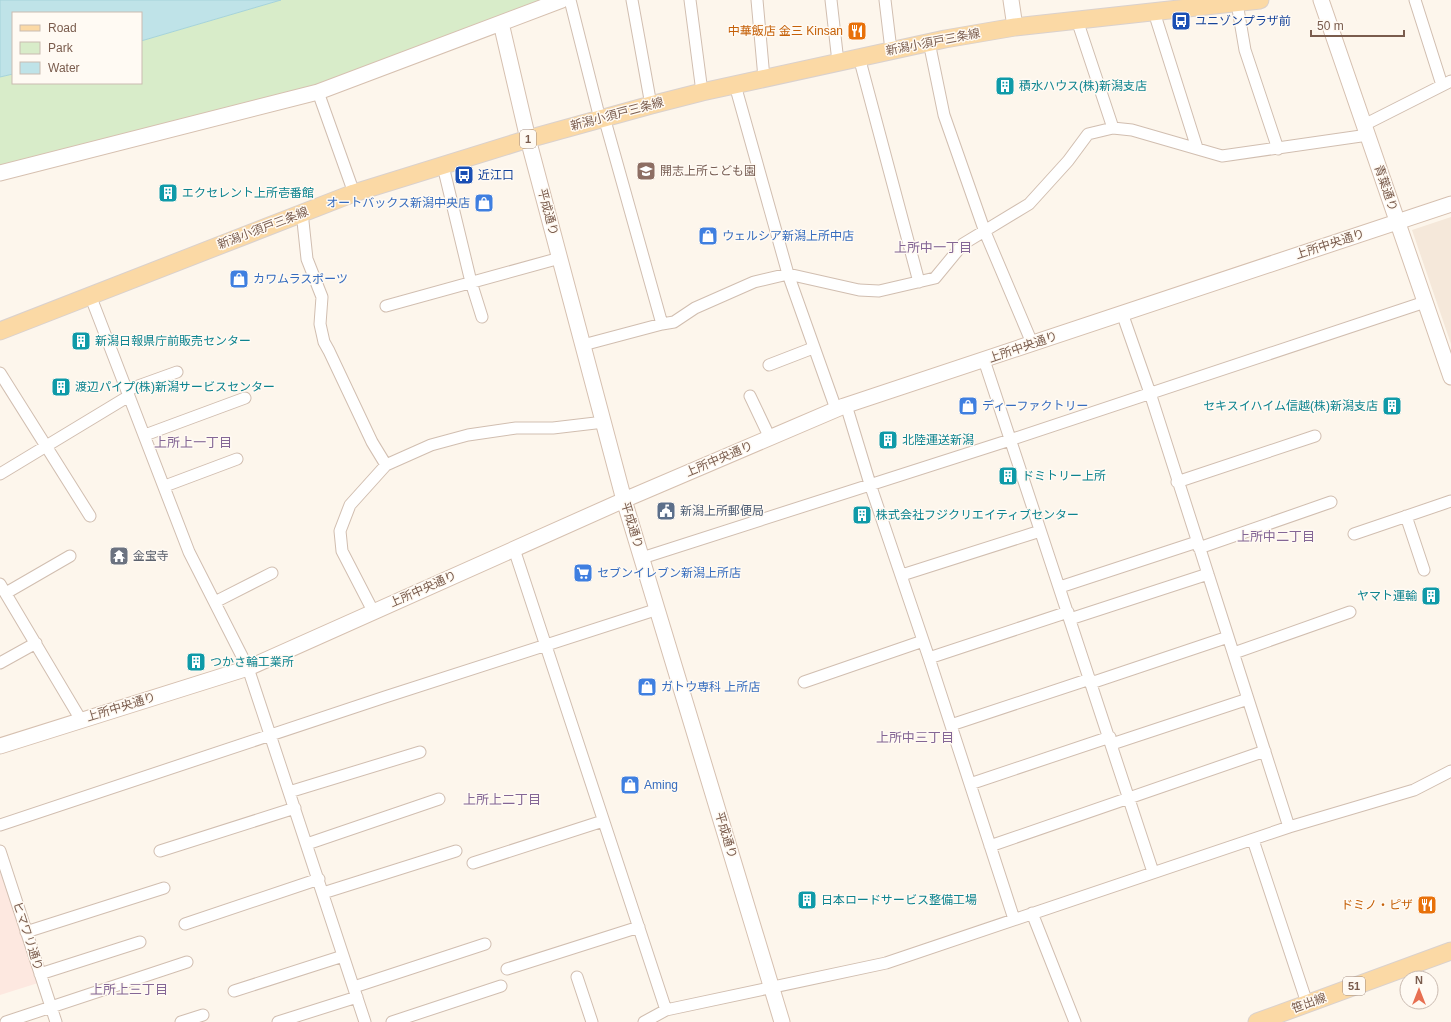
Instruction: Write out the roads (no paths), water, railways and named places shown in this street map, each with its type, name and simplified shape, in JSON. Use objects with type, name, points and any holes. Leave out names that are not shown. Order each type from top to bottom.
[{"type":"main road","name":"新潟小須戸三条線","points":[[0,331],[354,193],[528,139],[651,105],[702,92],[891,50],[1015,27],[1260,0]]},
{"type":"main road","name":"笹出線","points":[[1257,1022],[1279,1018],[1307,1003],[1451,951]]},
{"type":"street","points":[[0,173],[318,92],[562,0]]},
{"type":"street","points":[[570,0],[602,118],[662,324]]},
{"type":"street","points":[[632,0],[651,105]]},
{"type":"street","points":[[690,0],[702,92]]},
{"type":"street","points":[[757,0],[764,78]]},
{"type":"street","points":[[831,0],[838,62]]},
{"type":"street","points":[[885,0],[891,50]]},
{"type":"street","points":[[1011,0],[1015,27]]},
{"type":"street","name":"青葉通り","points":[[1322,0],[1451,376]]},
{"type":"street","points":[[583,345],[674,322],[695,308],[754,282],[788,274],[859,290],[879,291],[935,278],[963,244],[1029,204],[1068,161],[1088,134],[1113,128],[1132,130],[1222,156],[1278,149],[1366,130],[1447,83],[1415,0]]},
{"type":"street","points":[[1237,3],[1245,50],[1278,149]]},
{"type":"street","points":[[1154,12],[1197,148]]},
{"type":"street","points":[[1077,20],[1113,128]]},
{"type":"street","name":"平成通り","points":[[501,23],[528,139],[624,500],[782,1022]]},
{"type":"street","points":[[930,42],[944,115],[985,232],[1032,343]]},
{"type":"street","points":[[859,57],[919,282]]},
{"type":"street","points":[[735,85],[788,274],[813,348],[841,407],[902,575],[1014,919]]},
{"type":"street","points":[[318,92],[354,193]]},
{"type":"street","points":[[443,166],[471,282],[482,318]]},
{"type":"street","name":"上所中央通り","points":[[0,746],[248,668],[624,500],[841,407],[1451,204]]},
{"type":"street","points":[[302,212],[307,259],[322,297],[320,324],[324,342],[330,351],[372,442],[386,465]]},
{"type":"street","points":[[386,306],[560,258]]},
{"type":"street","points":[[90,295],[165,486],[189,552],[248,668],[365,1022]]},
{"type":"street","points":[[642,558],[1010,440],[1425,302]]},
{"type":"street","points":[[1122,313],[1150,393],[1177,482],[1234,653],[1289,827]]},
{"type":"street","points":[[769,365],[813,348]]},
{"type":"street","points":[[984,360],[1153,872]]},
{"type":"street","points":[[0,474],[128,393],[178,372]]},
{"type":"street","points":[[0,373],[90,516]]},
{"type":"street","points":[[750,396],[770,438]]},
{"type":"street","points":[[145,435],[245,398]]},
{"type":"street","points":[[373,611],[342,551],[340,531],[350,505],[386,465],[431,445],[468,435],[516,428],[553,428],[604,422]]},
{"type":"street","points":[[1177,482],[1315,436]]},
{"type":"street","points":[[165,486],[236,459]]},
{"type":"street","points":[[1354,534],[1451,501]]},
{"type":"street","points":[[1060,587],[1198,545],[1331,502]]},
{"type":"street","points":[[1406,516],[1424,570]]},
{"type":"street","points":[[902,575],[1034,532]]},
{"type":"street","points":[[514,549],[666,1010]]},
{"type":"street","points":[[70,556],[3,589],[81,720]]},
{"type":"street","points":[[215,602],[272,573]]},
{"type":"street","points":[[929,658],[1208,574]]},
{"type":"street","points":[[0,825],[270,735],[658,609]]},
{"type":"street","points":[[1234,653],[1350,612]]},
{"type":"street","points":[[951,725],[1228,637]]},
{"type":"street","points":[[804,682],[923,641]]},
{"type":"street","points":[[0,663],[36,643]]},
{"type":"street","points":[[970,784],[1248,699]]},
{"type":"street","points":[[990,846],[1265,751]]},
{"type":"street","points":[[289,792],[420,752]]},
{"type":"street","points":[[644,1022],[666,1010],[886,963],[1289,827],[1414,790],[1451,771]]},
{"type":"street","points":[[307,844],[439,799]]},
{"type":"street","points":[[160,851],[295,808]]},
{"type":"street","points":[[473,863],[604,820]]},
{"type":"street","points":[[1253,840],[1307,1003]]},
{"type":"street","name":"ヒマワリ通り","points":[[0,851],[56,1022]]},
{"type":"street","points":[[323,893],[456,851]]},
{"type":"street","points":[[185,924],[318,879]]},
{"type":"street","points":[[26,932],[164,888]]},
{"type":"street","points":[[1032,913],[1075,1022]]},
{"type":"street","points":[[507,969],[639,927]]},
{"type":"street","points":[[40,974],[140,942]]},
{"type":"street","points":[[278,1022],[485,944]]},
{"type":"street","points":[[234,990],[343,956]]},
{"type":"street","points":[[6,1022],[187,962]]},
{"type":"street","points":[[577,977],[592,1022]]},
{"type":"street","points":[[392,1022],[501,986]]},
{"type":"street","points":[[181,1022],[203,1015]]},
{"type":"water","points":[[0,0],[281,0],[142,41],[142,12],[12,12],[12,74],[0,77]]},
{"type":"place","name":"ユニゾンプラザ前","points":[[1181,21]]},
{"type":"place","name":"中華飯店 金三 Kinsan","points":[[857,31]]},
{"type":"place","name":"積水ハウス(株)新潟支店","points":[[1005,86]]},
{"type":"place","name":"開志上所こども園","points":[[646,171]]},
{"type":"place","name":"近江口","points":[[464,175]]},
{"type":"place","name":"エクセレント上所壱番館","points":[[168,193]]},
{"type":"place","name":"オートバックス新潟中央店","points":[[484,203]]},
{"type":"place","name":"ウェルシア新潟上所中店","points":[[708,236]]},
{"type":"place","name":"カワムラスポーツ","points":[[239,279]]},
{"type":"place","name":"新潟日報県庁前販売センター","points":[[81,341]]},
{"type":"place","name":"渡辺パイプ(株)新潟サービスセンター","points":[[61,387]]},
{"type":"place","name":"ディーファクトリー","points":[[968,406]]},
{"type":"place","name":"セキスイハイム信越(株)新潟支店","points":[[1392,406]]},
{"type":"place","name":"北陸運送新潟","points":[[888,440]]},
{"type":"place","name":"ドミトリー上所","points":[[1008,476]]},
{"type":"place","name":"新潟上所郵便局","points":[[666,511]]},
{"type":"place","name":"株式会社フジクリエイティブセンター","points":[[862,515]]},
{"type":"place","name":"金宝寺","points":[[119,556]]},
{"type":"place","name":"セブンイレブン新潟上所店","points":[[583,573]]},
{"type":"place","name":"ヤマト運輸","points":[[1431,596]]},
{"type":"place","name":"つかさ輪工業所","points":[[196,662]]},
{"type":"place","name":"ガトウ専科 上所店","points":[[647,687]]},
{"type":"place","name":"Aming","points":[[630,785]]},
{"type":"place","name":"日本ロードサービス整備工場","points":[[807,900]]},
{"type":"place","name":"ドミノ・ピザ","points":[[1427,905]]},
{"type":"district","name":"上所中一丁目","points":[[933,247]]},
{"type":"district","name":"上所上一丁目","points":[[193,442]]},
{"type":"district","name":"上所中二丁目","points":[[1276,536]]},
{"type":"district","name":"上所中三丁目","points":[[915,737]]},
{"type":"district","name":"上所上二丁目","points":[[502,799]]},
{"type":"district","name":"上所上三丁目","points":[[129,989]]}]
